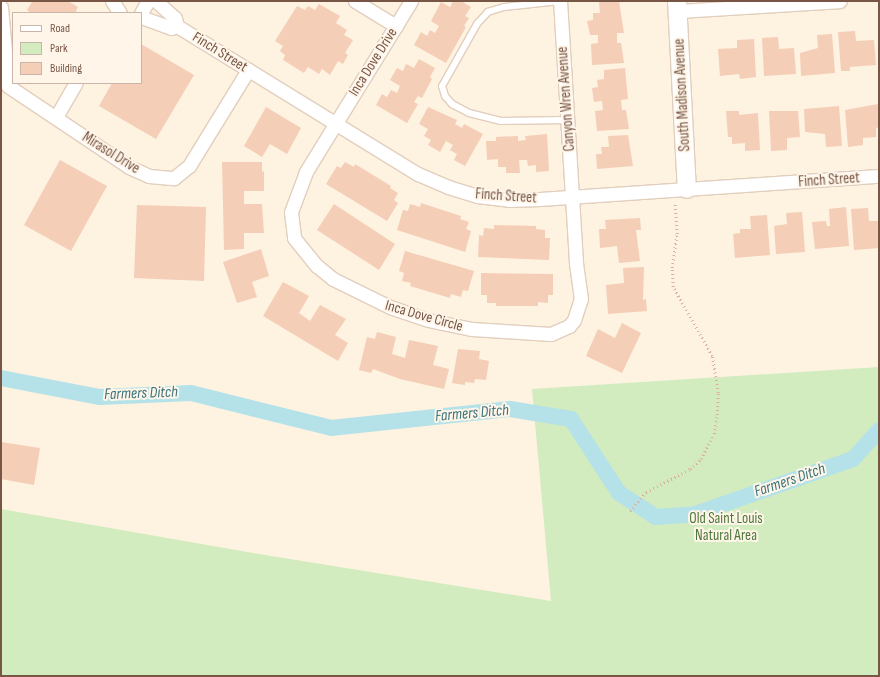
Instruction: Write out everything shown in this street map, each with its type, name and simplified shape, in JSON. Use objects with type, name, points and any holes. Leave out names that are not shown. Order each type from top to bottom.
[{"type":"street","points":[[142,12],[148,1]]},
{"type":"street","name":"Finch Street","points":[[156,1],[175,18],[177,26],[418,174],[448,187],[477,196],[509,200],[573,197],[879,176]]},
{"type":"street","points":[[355,1],[396,26]]},
{"type":"street","name":"Inca Dove Drive","points":[[336,124],[411,1]]},
{"type":"street","name":"Canyon Wren Avenue","points":[[560,1],[573,197]]},
{"type":"street","points":[[677,6],[840,1]]},
{"type":"street","name":"South Madison Avenue","points":[[677,6],[681,190]]},
{"type":"street","name":"Mirasol Drive","points":[[1,7],[8,86],[129,167],[149,176],[174,178],[189,166],[248,70]]},
{"type":"street","name":"Finch Street","points":[[142,17],[171,28],[177,26]]},
{"type":"street","points":[[56,117],[75,84]]},
{"type":"street","name":"Inca Dove Circle","points":[[336,124],[297,192],[291,212],[294,238],[317,266],[333,279],[376,302],[428,320],[472,329],[515,333],[551,334],[569,326],[577,315],[581,299],[576,262],[573,197]]},
{"type":"lane","points":[[560,1],[504,7],[488,12],[477,24],[442,86],[445,96],[452,104],[469,113],[500,121],[568,120]]},
{"type":"path","points":[[630,511],[646,492],[690,469],[701,459],[714,434],[718,393],[712,356],[673,287],[672,268],[681,190]]},
{"type":"green space","name":"Old Saint Louis Natural Area","points":[[879,367],[879,676],[1,676],[1,509],[259,554],[551,601],[532,389]]},
{"type":"building","points":[[30,1],[68,1],[78,7],[76,12],[30,12],[27,10],[32,2]]},
{"type":"building","points":[[453,1],[461,1],[471,7],[465,16],[469,18],[464,26],[466,27],[446,63],[414,45],[421,32],[427,36],[430,30],[435,33],[439,26],[431,21],[441,2],[450,7]]},
{"type":"building","points":[[619,1],[624,33],[617,33],[617,43],[621,43],[624,63],[592,65],[591,44],[598,43],[598,35],[590,35],[587,21],[593,20],[593,13],[600,13],[599,2]]},
{"type":"building","points":[[319,4],[340,16],[336,23],[347,30],[344,35],[353,40],[345,53],[348,55],[343,64],[338,61],[330,75],[322,69],[319,74],[308,67],[304,73],[283,60],[285,55],[280,51],[283,46],[275,41],[297,6],[305,10],[308,6],[315,10]]},
{"type":"building","points":[[855,31],[856,41],[874,40],[876,65],[850,67],[850,71],[841,71],[838,32]]},
{"type":"building","points":[[832,34],[835,73],[801,76],[800,53],[818,48],[817,35]]},
{"type":"building","points":[[778,37],[779,49],[794,48],[796,74],[764,76],[762,38]]},
{"type":"building","points":[[754,39],[756,77],[740,79],[739,74],[720,76],[718,49],[737,48],[737,40]]},
{"type":"building","points":[[142,45],[194,75],[156,139],[99,106],[111,84],[142,84]]},
{"type":"building","points":[[419,59],[435,68],[430,77],[432,79],[422,98],[418,96],[414,102],[418,104],[407,123],[376,105],[382,94],[387,97],[391,90],[397,93],[400,86],[390,80],[397,68],[403,71],[406,64],[414,68]]},
{"type":"building","points":[[625,68],[628,99],[621,100],[622,110],[626,110],[629,129],[597,131],[595,111],[603,110],[602,101],[594,102],[592,88],[598,87],[597,80],[604,79],[604,70]]},
{"type":"building","points":[[878,104],[879,127],[876,128],[876,137],[863,138],[863,145],[848,147],[845,110]]},
{"type":"building","points":[[839,106],[842,146],[826,147],[825,134],[805,132],[804,109]]},
{"type":"building","points":[[266,107],[301,128],[287,154],[270,144],[262,157],[244,146]]},
{"type":"building","points":[[428,107],[457,120],[455,124],[462,128],[464,124],[483,134],[465,166],[454,160],[457,154],[450,150],[453,145],[446,141],[440,152],[428,145],[431,140],[424,136],[428,129],[419,124]]},
{"type":"building","points":[[726,111],[739,111],[739,115],[758,113],[760,150],[745,151],[745,143],[732,144],[732,137],[728,137]]},
{"type":"building","points":[[769,111],[798,111],[800,137],[787,138],[787,150],[771,151]]},
{"type":"building","points":[[547,134],[549,171],[536,172],[536,165],[528,166],[527,160],[519,160],[520,173],[506,173],[506,167],[498,167],[498,159],[487,160],[486,141],[496,141],[496,137],[518,136],[518,141],[526,140],[525,136]]},
{"type":"building","points":[[628,135],[633,166],[597,169],[596,154],[602,154],[601,147],[609,147],[608,136]]},
{"type":"building","points":[[60,160],[107,186],[71,251],[24,225]]},
{"type":"building","points":[[222,162],[262,162],[262,172],[264,171],[264,191],[244,191],[244,204],[262,204],[264,233],[244,233],[244,249],[224,250]]},
{"type":"building","points":[[345,162],[354,167],[355,164],[391,186],[390,188],[398,193],[394,200],[398,203],[387,221],[326,184],[337,166],[341,168]]},
{"type":"building","points":[[421,203],[461,216],[460,219],[469,222],[466,229],[471,231],[465,252],[397,230],[403,210],[408,211],[410,204],[420,207]]},
{"type":"building","points":[[334,204],[395,244],[379,270],[317,230]]},
{"type":"building","points":[[137,205],[206,207],[204,281],[134,278]]},
{"type":"building","points":[[846,207],[849,246],[815,249],[812,222],[826,221],[827,226],[830,226],[829,209]]},
{"type":"building","points":[[868,208],[869,221],[879,221],[879,248],[854,250],[851,209]]},
{"type":"building","points":[[802,212],[805,252],[776,254],[774,226],[787,224],[786,213]]},
{"type":"building","points":[[767,215],[770,255],[735,258],[733,234],[740,233],[740,229],[751,229],[750,216]]},
{"type":"building","points":[[640,218],[641,230],[636,230],[640,261],[619,263],[617,246],[600,248],[599,229],[606,229],[605,220]]},
{"type":"building","points":[[494,225],[536,226],[536,229],[545,230],[545,238],[550,238],[549,260],[478,257],[479,235],[483,236],[484,228],[494,229]]},
{"type":"building","points":[[261,249],[269,276],[252,282],[257,297],[237,303],[223,262]]},
{"type":"building","points":[[405,251],[474,271],[468,291],[463,290],[461,297],[451,294],[450,298],[410,286],[411,283],[402,281],[404,273],[399,271]]},
{"type":"building","points":[[644,267],[643,300],[646,299],[647,311],[608,314],[606,285],[624,283],[623,268]]},
{"type":"building","points":[[481,273],[553,274],[553,295],[548,295],[548,303],[538,302],[538,306],[496,306],[496,303],[487,303],[487,295],[481,295]]},
{"type":"building","points":[[283,282],[309,296],[299,313],[310,321],[320,305],[346,319],[335,335],[348,343],[338,361],[263,316]]},
{"type":"building","points":[[622,323],[641,333],[622,373],[586,356],[598,329],[615,338]]},
{"type":"building","points":[[377,332],[396,337],[392,354],[405,358],[409,340],[438,346],[433,365],[449,369],[444,389],[400,379],[373,369],[371,373],[359,370],[367,337],[375,339]]},
{"type":"building","points":[[458,349],[480,351],[479,359],[489,361],[486,380],[475,379],[474,383],[465,382],[465,385],[452,383]]},
{"type":"building","points":[[1,442],[40,448],[34,485],[1,479]]},
{"type":"waterway","name":"Farmers Ditch","points":[[1,378],[100,397],[191,393],[331,428],[510,409],[571,419],[619,493],[656,517],[695,514],[853,459],[879,430]]}]
